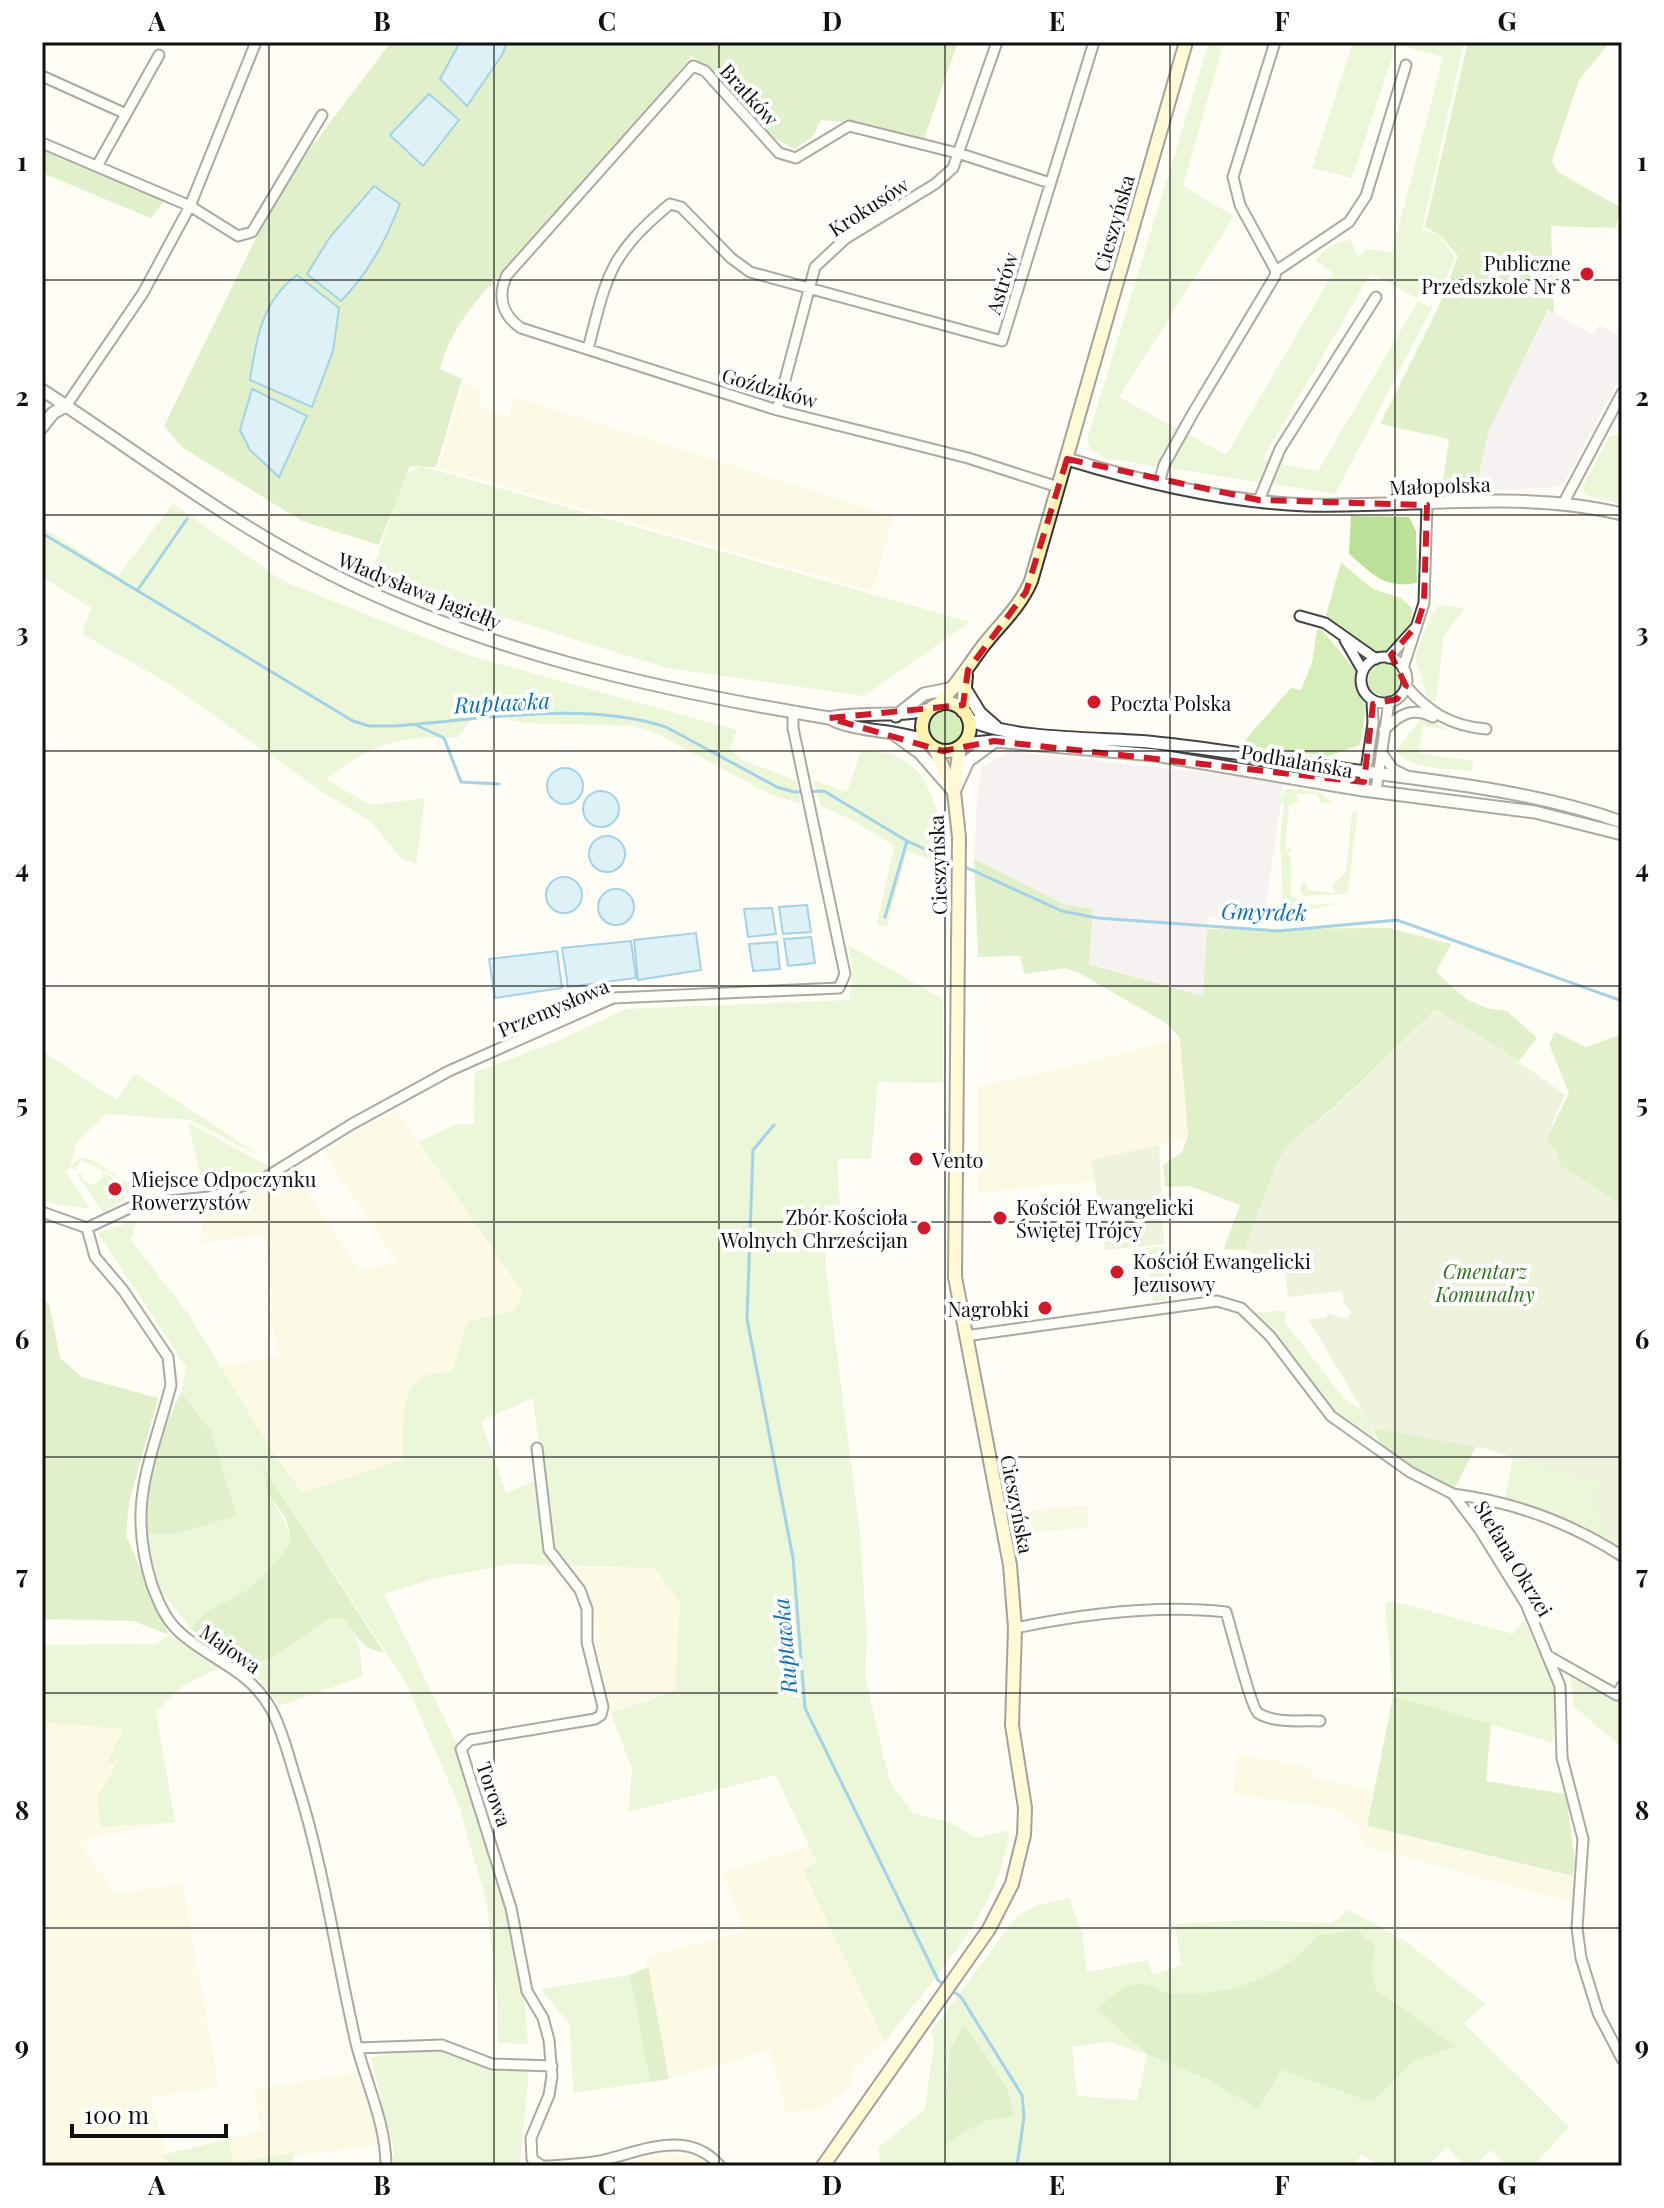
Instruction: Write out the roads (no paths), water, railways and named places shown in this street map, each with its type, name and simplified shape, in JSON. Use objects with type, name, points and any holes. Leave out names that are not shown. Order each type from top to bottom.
[{"type":"main road","name":"Cieszyńska","points":[[934,707],[961,683],[1026,592],[1186,42]]},
{"type":"main road","points":[[961,683],[970,730],[961,746],[948,751],[931,745],[922,724],[934,707],[951,704],[966,715]]},
{"type":"main road","name":"Cieszyńska","points":[[931,745],[954,792]]},
{"type":"main road","name":"Cieszyńska","points":[[823,2166],[1004,1903],[1021,1861],[1025,1808],[1010,1690],[1015,1628],[1010,1565],[965,1336],[954,1249],[960,846],[954,792],[961,746]]},
{"type":"street","points":[[42,427],[80,389],[143,293],[190,206],[256,42]]},
{"type":"street","name":"Krokusów","points":[[777,410],[815,267],[845,239],[935,184],[953,168],[961,154],[997,42]]},
{"type":"street","name":"Astrów","points":[[807,288],[1002,341],[1094,42]]},
{"type":"street","points":[[1275,42],[1233,177],[1240,205],[1276,271]]},
{"type":"street","points":[[97,166],[159,55]]},
{"type":"street","points":[[1159,483],[1164,465],[1276,271],[1349,222],[1366,196],[1406,65]]},
{"type":"street","name":"Bratków","points":[[502,286],[507,275],[693,66],[705,71],[779,153],[796,158],[849,126],[961,154],[1050,183]]},
{"type":"street","points":[[42,76],[124,113]]},
{"type":"street","points":[[42,143],[190,206],[238,236],[252,232],[322,115]]},
{"type":"street","points":[[588,349],[613,263],[645,225],[670,204],[681,207],[731,258],[750,272],[807,288]]},
{"type":"street","name":"Goździków","points":[[502,286],[502,301],[512,322],[521,328],[777,410],[968,458],[1058,487]]},
{"type":"street","points":[[1259,500],[1280,449],[1376,297]]},
{"type":"street","name":"Władysława Jagiełły","points":[[42,390],[223,510],[328,573],[412,610],[524,651],[650,686],[829,718],[845,726],[891,732],[931,745]]},
{"type":"street","points":[[1564,502],[1622,393]]},
{"type":"street","name":"Małopolska","points":[[1067,459],[1159,483],[1304,505],[1564,502],[1622,514]]},
{"type":"street","points":[[1427,505],[1426,584],[1403,668],[1406,686],[1451,724]]},
{"type":"street","points":[[1300,616],[1325,623],[1376,659]]},
{"type":"street","points":[[1388,658],[1417,625]]},
{"type":"street","points":[[1343,637],[1363,671],[1363,690],[1372,700],[1423,711],[1451,724],[1486,729]]},
{"type":"street","points":[[1363,671],[1376,659],[1388,658],[1403,668]]},
{"type":"street","points":[[896,716],[924,694],[961,683],[980,713],[996,727]]},
{"type":"street","points":[[1371,782],[1381,752],[1391,702],[1406,686]]},
{"type":"street","points":[[1371,782],[1372,700]]},
{"type":"street","name":"Władysława Jagiełły","points":[[829,718],[848,714],[896,716],[934,707]]},
{"type":"street","points":[[1383,731],[1397,717],[1423,711]]},
{"type":"street","name":"Przemysłowa","points":[[87,1228],[138,1204],[209,1197],[263,1179],[352,1124],[449,1071],[613,998],[839,988],[845,974],[793,728],[793,712]]},
{"type":"street","name":"Podhalańska","points":[[966,715],[996,727],[1194,748],[1341,768],[1397,794],[1535,812],[1622,834]]},
{"type":"street","points":[[891,732],[920,753],[954,792],[968,761],[994,741]]},
{"type":"street","name":"Podhalańska","points":[[961,746],[994,741],[1155,755],[1329,782],[1411,778],[1518,792],[1576,806],[1622,822]]},
{"type":"street","points":[[1341,768],[1358,763],[1369,750]]},
{"type":"street","points":[[1381,752],[1393,769],[1411,778]]},
{"type":"street","points":[[42,1212],[87,1228]]},
{"type":"street","name":"Majowa","points":[[87,1228],[95,1257],[123,1290],[171,1368],[171,1385],[138,1515],[151,1581],[158,1602],[175,1627],[240,1672],[262,1693],[280,1728],[317,1847],[358,2048],[378,2111],[386,2166]]},
{"type":"street","name":"Stefana Okrzei","points":[[965,1336],[1217,1301],[1230,1302],[1270,1336],[1331,1416],[1410,1472],[1453,1494],[1500,1500],[1581,1530],[1622,1556]]},
{"type":"street","name":"Torowa","points":[[537,1448],[549,1550],[563,1572],[580,1590],[587,1609],[587,1642],[603,1707],[601,1715],[587,1721],[470,1740],[461,1749],[511,1908],[527,1991],[547,2030],[552,2066],[549,2095],[530,2147],[532,2159],[544,2166],[609,2159],[631,2150],[665,2144],[698,2148],[710,2154],[720,2166]]},
{"type":"street","name":"Stefana Okrzei","points":[[1453,1494],[1480,1530],[1526,1604],[1560,1686],[1562,1758],[1583,1839],[1577,1928],[1581,1958],[1598,2013],[1622,2059]]},
{"type":"street","points":[[1015,1628],[1120,1614],[1200,1609],[1226,1612],[1243,1665],[1250,1702],[1256,1712],[1272,1719],[1320,1721]]},
{"type":"street","points":[[1548,1656],[1617,1695],[1622,1686]]},
{"type":"street","points":[[358,2048],[442,2045],[492,2064],[552,2066]]},
{"type":"water","points":[[460,42],[507,42],[502,55],[467,106],[440,79]]},
{"type":"water","points":[[429,94],[459,120],[423,166],[390,135]]},
{"type":"water","points":[[374,186],[400,204],[375,256],[341,301],[307,274],[330,237]]},
{"type":"water","points":[[297,275],[339,308],[333,351],[312,407],[250,380],[258,336],[268,309],[285,285]]},
{"type":"water","points":[[252,389],[307,416],[279,477],[250,450],[240,430]]},
{"type":"water","points":[[565,768],[578,773],[583,786],[578,799],[565,804],[552,799],[547,786],[552,773]]},
{"type":"water","points":[[601,791],[614,796],[619,809],[614,822],[601,827],[588,822],[583,809],[588,796]]},
{"type":"water","points":[[607,836],[620,841],[625,854],[620,867],[607,872],[594,867],[589,854],[594,841]]},
{"type":"water","points":[[564,877],[577,882],[582,895],[577,908],[564,913],[551,908],[546,895],[551,882]]},
{"type":"water","points":[[616,889],[629,894],[634,907],[629,920],[616,925],[603,920],[598,907],[603,894]]},
{"type":"water","points":[[807,905],[811,932],[783,934],[779,907]]},
{"type":"water","points":[[772,908],[776,934],[748,937],[744,909]]},
{"type":"water","points":[[696,933],[701,970],[638,980],[634,940]]},
{"type":"water","points":[[811,937],[815,963],[788,966],[784,939]]},
{"type":"water","points":[[631,941],[636,978],[568,987],[562,948]]},
{"type":"water","points":[[777,942],[780,969],[753,971],[749,944]]},
{"type":"water","points":[[557,951],[562,988],[495,998],[489,959]]},
{"type":"waterway","points":[[137,591],[187,519]]},
{"type":"waterway","name":"Ruptawka","points":[[42,533],[353,721],[369,726],[393,726],[566,713],[634,719],[666,727],[777,787],[794,792],[824,791],[907,841],[956,863]]},
{"type":"waterway","points":[[416,725],[444,738],[461,782],[499,784]]},
{"type":"waterway","name":"Ruptawka","points":[[885,917],[907,841]]},
{"type":"waterway","name":"Gmyrdek","points":[[963,866],[1062,911],[1098,918],[1278,931],[1397,920],[1622,1001]]},
{"type":"waterway","name":"Ruptawka","points":[[774,1125],[753,1150],[747,1319],[793,1558],[805,1708],[938,1980],[944,1985]]},
{"type":"waterway","name":"Ruptawka","points":[[950,1989],[961,1997],[1022,2095],[1024,2117],[1017,2166]]},
{"type":"place","name":"Publiczne Przedszkole Nr 8","points":[[1587,274]]},
{"type":"place","name":"Poczta Polska","points":[[1094,702]]},
{"type":"place","name":"Vento","points":[[916,1159]]},
{"type":"place","name":"Miejsce Odpoczynku Rowerzystów","points":[[115,1189]]},
{"type":"place","name":"Kościół Ewangelicki Świętej Trójcy","points":[[1000,1218]]},
{"type":"place","name":"Zbór Kościoła Wolnych Chrześcijan","points":[[924,1228]]},
{"type":"place","name":"Kościół Ewangelicki Jezusowy","points":[[1117,1272]]},
{"type":"place","name":"Nagrobki","points":[[1045,1308]]},
{"type":"park label","name":"Cmentarz Komunalny","points":[[1485,1282]]}]
